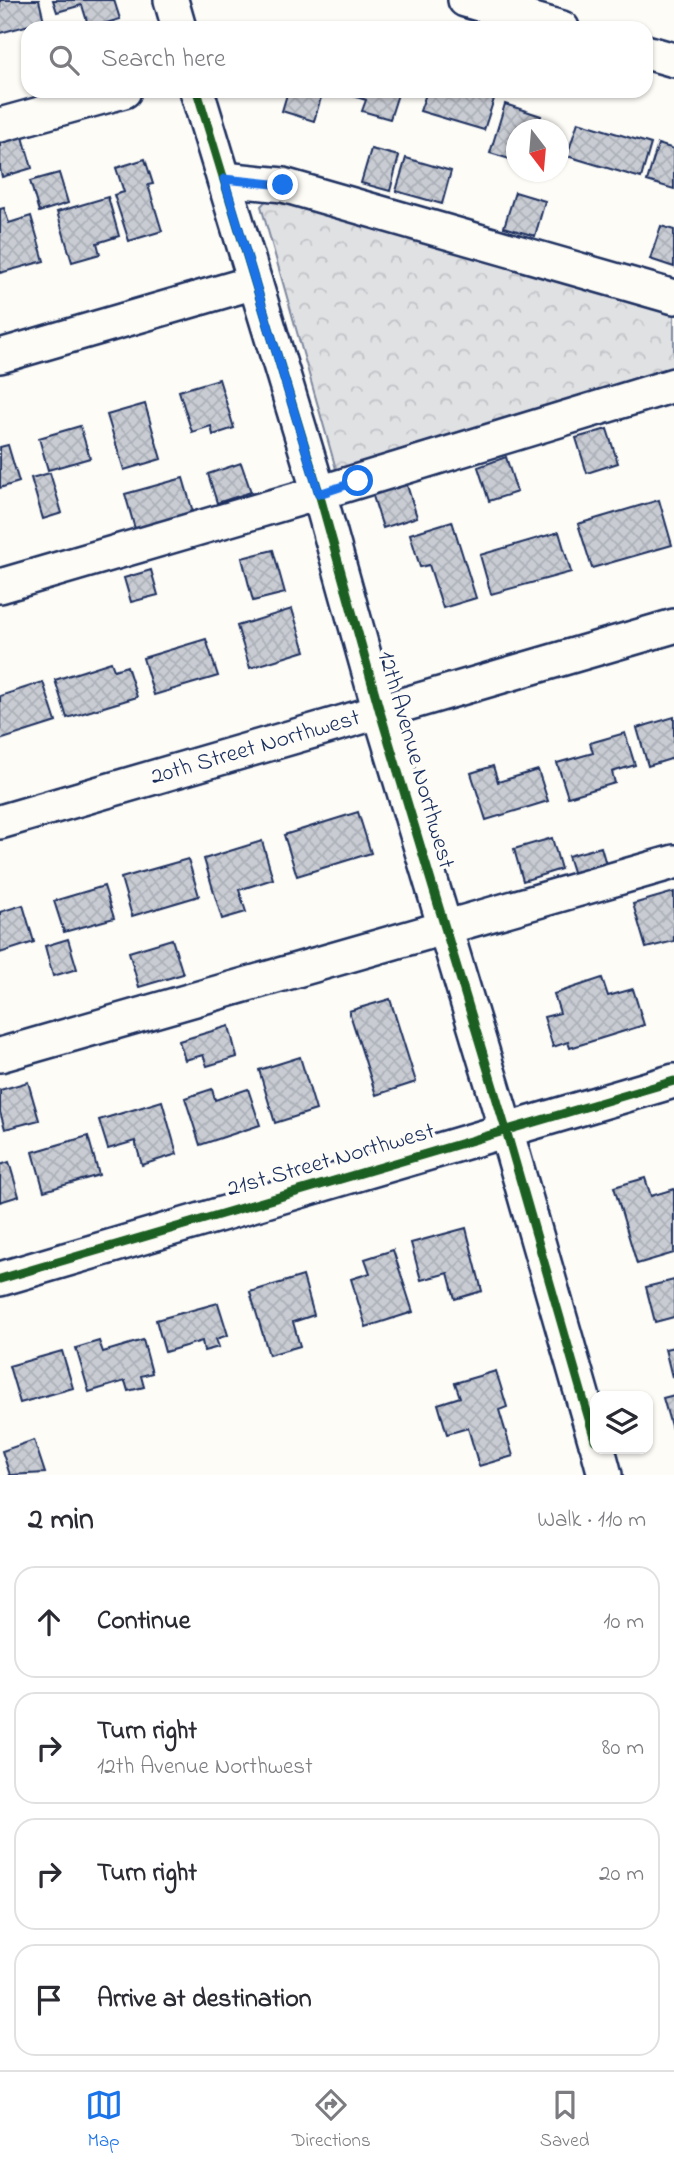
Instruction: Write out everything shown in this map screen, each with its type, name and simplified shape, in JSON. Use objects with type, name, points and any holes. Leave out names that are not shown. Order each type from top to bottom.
[{"type":"street","points":[[171,0],[177,21]]},
{"type":"street","points":[[465,0],[538,21]]},
{"type":"street","points":[[653,54],[674,60]]},
{"type":"street","points":[[0,125],[98,98]]},
{"type":"street","name":"12th Avenue Northwest","points":[[199,98],[319,494],[380,712],[506,1130],[590,1423]]},
{"type":"street","points":[[224,179],[283,185],[674,297]]},
{"type":"street","points":[[0,356],[255,282]]},
{"type":"street","points":[[0,586],[319,494],[674,385]]},
{"type":"street","name":"20th Street Northwest","points":[[0,822],[674,626]]},
{"type":"street","points":[[0,1055],[674,862]]},
{"type":"street","name":"21st Street Northwest","points":[[0,1279],[674,1081]]},
{"type":"street","points":[[600,1454],[606,1475]]},
{"type":"green space","points":[[270,196],[674,311],[674,376],[338,476],[261,206]]},
{"type":"building","points":[[0,0],[39,0],[44,21],[21,21],[21,27],[0,33]]},
{"type":"building","points":[[53,0],[114,0],[120,19],[87,21],[82,5],[57,12]]},
{"type":"building","points":[[286,98],[321,98],[314,121],[282,111]]},
{"type":"building","points":[[360,98],[397,98],[390,119],[362,111],[366,100]]},
{"type":"building","points":[[425,98],[494,98],[484,130],[420,111]]},
{"type":"building","points":[[505,104],[541,116],[540,119],[506,119],[506,158],[490,153]]},
{"type":"building","points":[[578,122],[651,144],[641,178],[569,157]]},
{"type":"building","points":[[21,130],[32,168],[2,177],[0,136]]},
{"type":"building","points":[[658,144],[674,149],[674,189],[647,181]]},
{"type":"building","points":[[371,149],[399,156],[390,191],[361,183]]},
{"type":"building","points":[[406,158],[451,171],[442,204],[396,191]]},
{"type":"building","points":[[145,159],[153,184],[148,185],[162,231],[129,241],[114,195],[124,192],[116,168]]},
{"type":"building","points":[[59,173],[68,203],[39,212],[30,181]]},
{"type":"building","points":[[515,192],[545,201],[535,236],[504,227]]},
{"type":"building","points":[[108,197],[119,236],[97,243],[100,254],[72,262],[57,212]]},
{"type":"building","points":[[4,208],[9,223],[31,216],[44,261],[0,273],[0,209]]},
{"type":"building","points":[[661,226],[674,230],[674,267],[650,259]]},
{"type":"building","points":[[219,379],[234,428],[213,435],[211,426],[192,432],[179,391]]},
{"type":"building","points":[[145,404],[161,459],[124,470],[107,415]]},
{"type":"building","points":[[80,426],[90,458],[48,470],[39,438]]},
{"type":"building","points":[[607,429],[618,463],[587,473],[576,438]]},
{"type":"building","points":[[8,445],[19,482],[0,488],[0,447]]},
{"type":"building","points":[[506,457],[517,492],[489,501],[478,467]]},
{"type":"building","points":[[241,463],[251,492],[217,503],[208,474]]},
{"type":"building","points":[[50,473],[62,513],[43,519],[31,478]]},
{"type":"building","points":[[183,478],[193,512],[135,529],[125,494]]},
{"type":"building","points":[[406,482],[417,517],[383,528],[372,493]]},
{"type":"building","points":[[659,500],[672,545],[592,568],[578,524]]},
{"type":"building","points":[[452,521],[476,598],[443,608],[429,565],[420,567],[410,534]]},
{"type":"building","points":[[559,532],[571,572],[491,594],[480,555]]},
{"type":"building","points":[[273,550],[285,593],[253,601],[242,558]]},
{"type":"building","points":[[151,570],[158,595],[131,602],[124,578]]},
{"type":"building","points":[[292,609],[305,651],[250,668],[237,626]]},
{"type":"building","points":[[206,639],[218,676],[154,695],[143,658]]},
{"type":"building","points":[[111,662],[114,670],[127,666],[137,697],[67,718],[55,680]]},
{"type":"building","points":[[43,682],[56,722],[0,740],[0,696]]},
{"type":"building","points":[[674,717],[674,758],[648,766],[637,728]]},
{"type":"building","points":[[625,733],[635,765],[612,772],[615,783],[568,797],[557,763],[593,753],[590,743]]},
{"type":"building","points":[[493,766],[498,782],[538,770],[548,801],[486,820],[471,773]]},
{"type":"building","points":[[358,812],[371,853],[297,876],[284,835]]},
{"type":"building","points":[[552,838],[561,869],[523,881],[514,849]]},
{"type":"building","points":[[262,841],[273,879],[239,890],[246,912],[222,919],[204,859]]},
{"type":"building","points":[[601,847],[607,868],[575,878],[568,856]]},
{"type":"building","points":[[188,859],[199,896],[132,916],[121,878]]},
{"type":"building","points":[[104,886],[114,918],[64,932],[54,901]]},
{"type":"building","points":[[674,892],[674,941],[646,948],[633,904]]},
{"type":"building","points":[[23,905],[34,942],[0,953],[0,912]]},
{"type":"building","points":[[68,939],[77,969],[53,976],[45,946]]},
{"type":"building","points":[[172,939],[183,974],[139,987],[129,952]]},
{"type":"building","points":[[602,978],[608,996],[633,989],[644,1025],[570,1048],[568,1042],[553,1047],[544,1017],[560,1013],[554,994]]},
{"type":"building","points":[[390,999],[416,1082],[376,1095],[349,1011]]},
{"type":"building","points":[[229,1026],[237,1057],[207,1066],[203,1055],[185,1060],[179,1041]]},
{"type":"building","points":[[300,1057],[316,1110],[275,1123],[259,1070]]},
{"type":"building","points":[[28,1082],[39,1120],[5,1129],[0,1112],[0,1090]]},
{"type":"building","points":[[212,1089],[215,1100],[248,1089],[260,1125],[200,1145],[185,1098]]},
{"type":"building","points":[[162,1101],[177,1154],[142,1165],[135,1141],[108,1149],[99,1120]]},
{"type":"building","points":[[88,1136],[99,1175],[44,1191],[33,1152]]},
{"type":"building","points":[[9,1162],[19,1196],[0,1202],[0,1165]]},
{"type":"building","points":[[645,1178],[651,1196],[674,1189],[674,1253],[637,1264],[614,1187]]},
{"type":"building","points":[[466,1228],[482,1291],[455,1299],[448,1273],[421,1280],[411,1243]]},
{"type":"building","points":[[393,1250],[413,1312],[366,1327],[351,1279],[370,1273],[365,1259]]},
{"type":"building","points":[[303,1276],[314,1315],[293,1322],[300,1346],[269,1355],[250,1292]]},
{"type":"building","points":[[674,1280],[674,1317],[655,1322],[646,1287]]},
{"type":"building","points":[[218,1303],[228,1335],[216,1339],[219,1347],[204,1351],[202,1341],[165,1352],[156,1320]]},
{"type":"building","points":[[143,1340],[152,1373],[141,1376],[144,1387],[128,1391],[125,1381],[89,1392],[76,1348],[99,1341],[103,1352]]},
{"type":"building","points":[[674,1347],[674,1376],[672,1377],[665,1349]]},
{"type":"building","points":[[62,1351],[73,1388],[20,1403],[9,1366]]},
{"type":"building","points":[[496,1371],[507,1407],[499,1410],[513,1456],[479,1466],[468,1428],[447,1434],[438,1404],[460,1397],[455,1383]]},
{"type":"building","points":[[674,1395],[674,1433],[673,1433],[663,1398]]},
{"type":"building","points":[[34,1440],[45,1473],[10,1475],[2,1451]]},
{"type":"cycle path","points":[[199,98],[319,493],[380,712],[506,1130],[590,1423]]},
{"type":"cycle path","points":[[0,1279],[674,1081]]},
{"type":"route","points":[[283,185],[224,179],[319,494],[358,481]]}]
